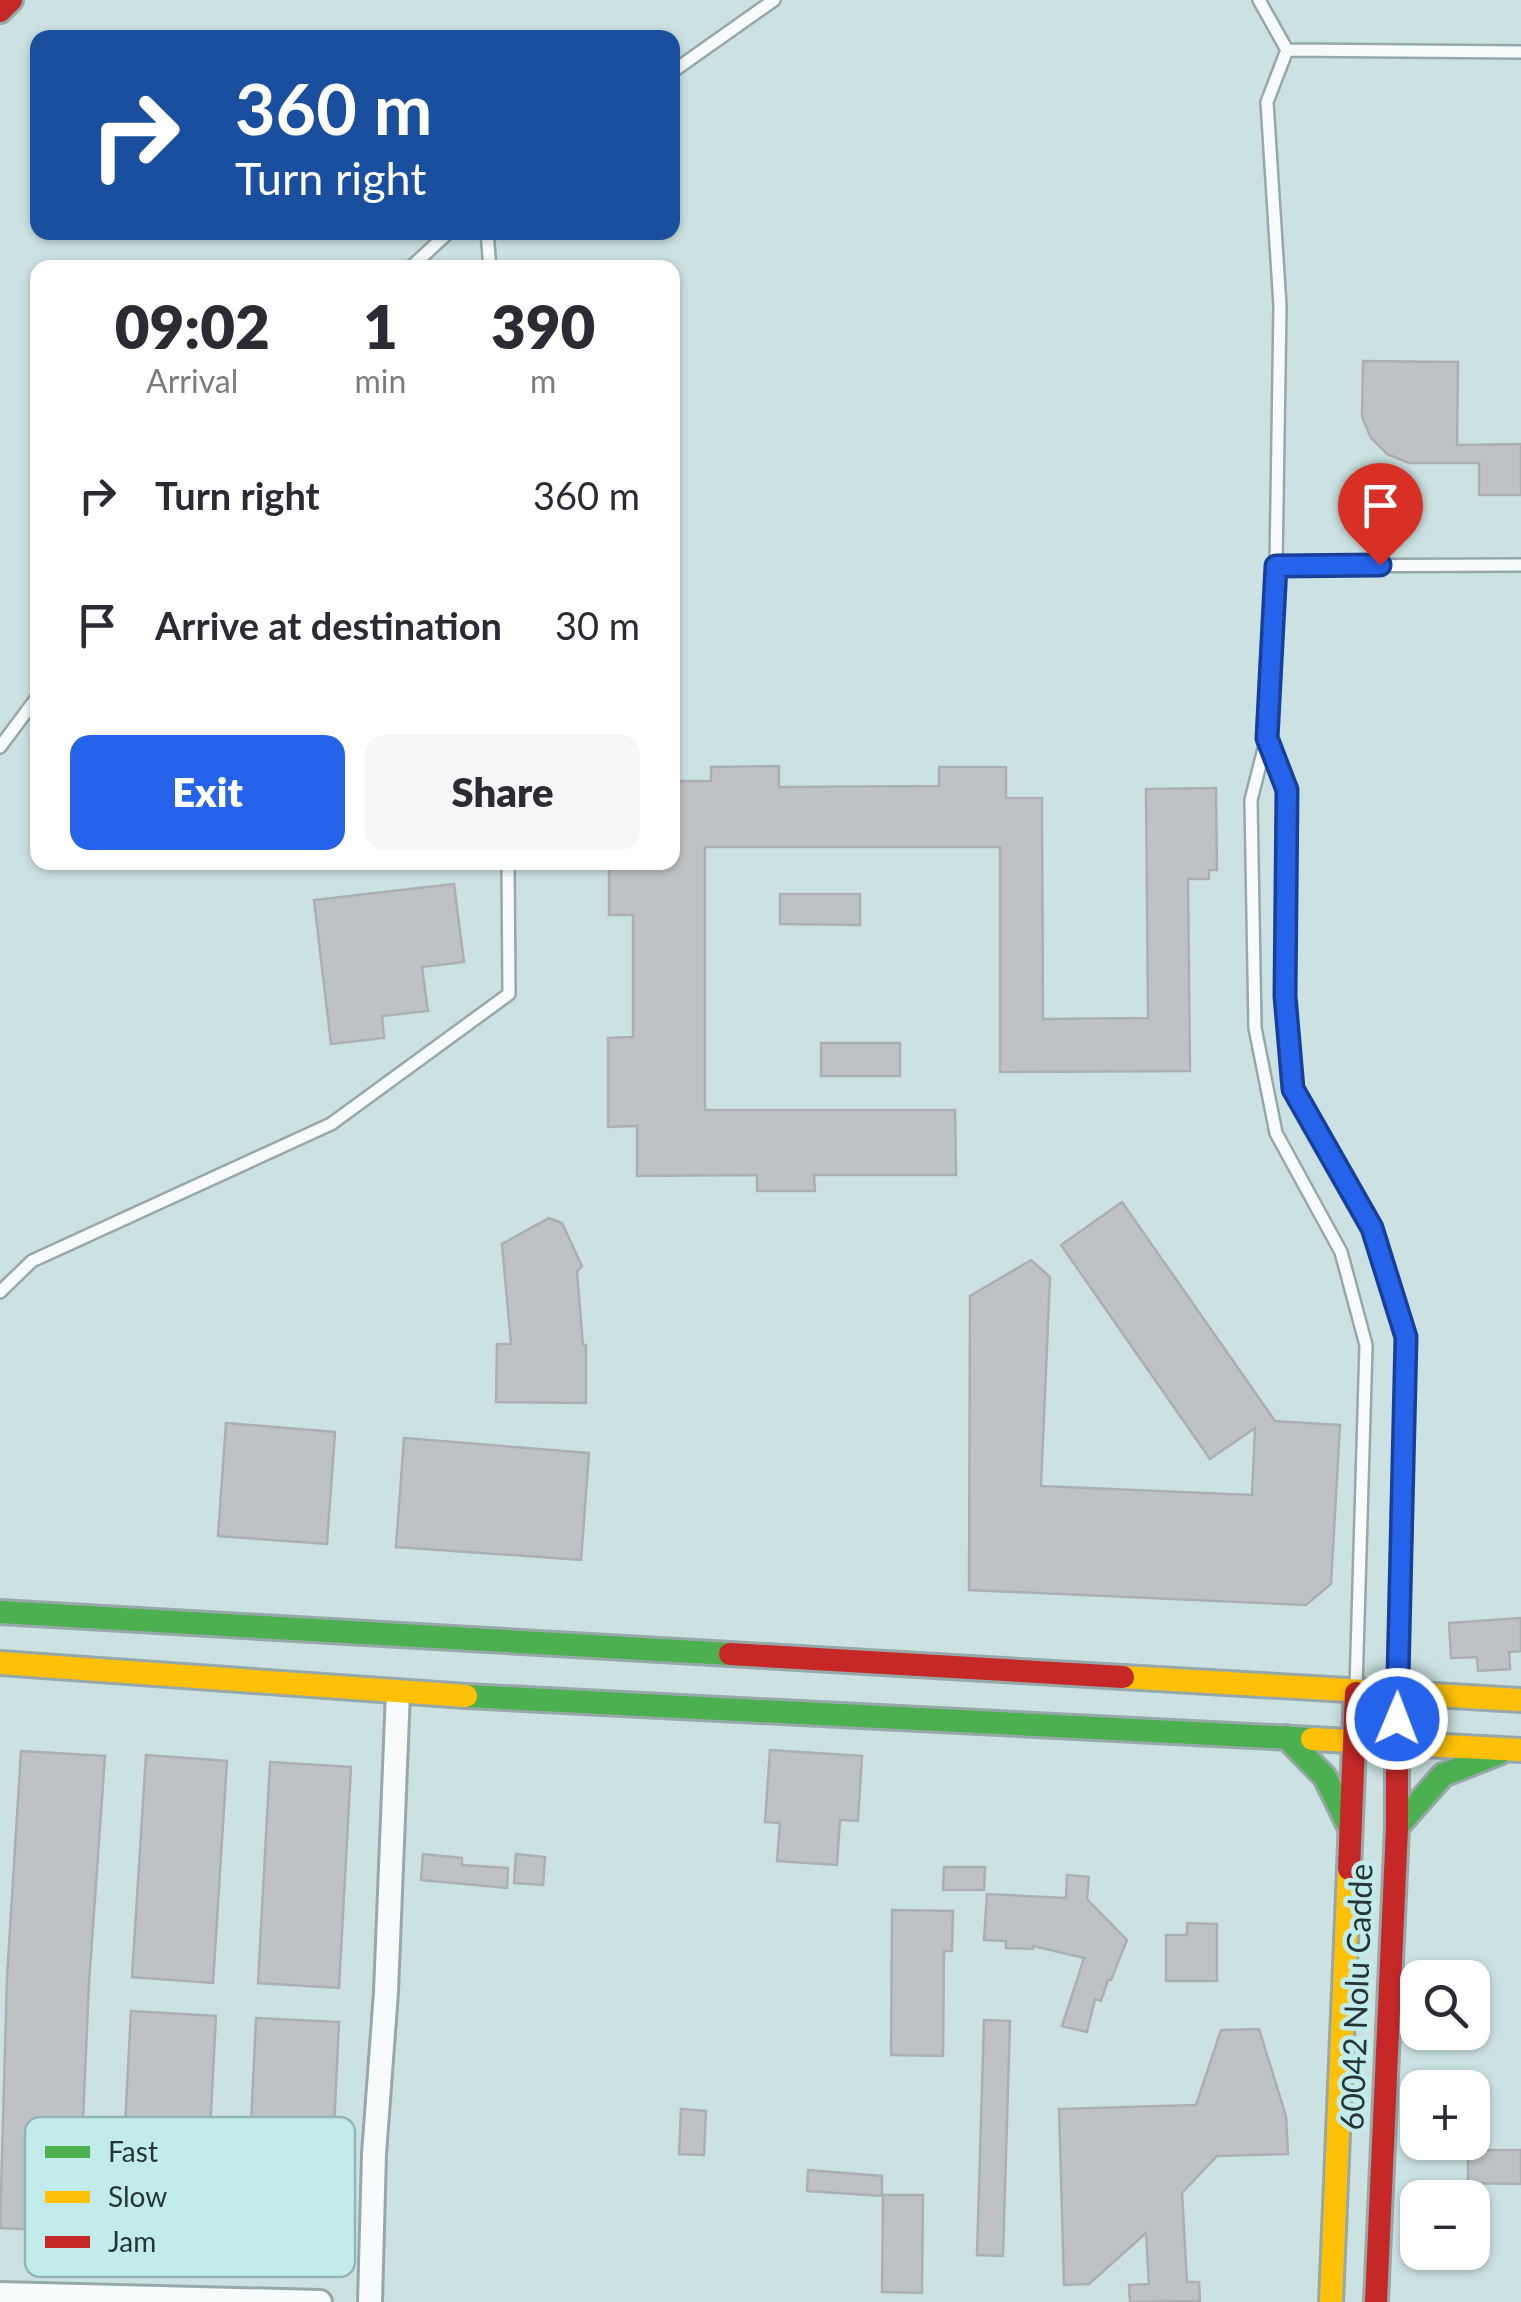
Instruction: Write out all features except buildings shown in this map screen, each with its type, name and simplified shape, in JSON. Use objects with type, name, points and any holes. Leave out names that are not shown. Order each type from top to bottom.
[{"type":"main road","points":[[0,11],[11,0]]},
{"type":"main road","points":[[0,1612],[1521,1700]]},
{"type":"main road","points":[[0,1663],[398,1692],[1514,1750]]},
{"type":"main road","points":[[1331,2302],[1356,1692]]},
{"type":"main road","name":"60042 Nolu Cadde","points":[[1376,2302],[1396,1828],[1397,1695]]},
{"type":"main road","points":[[1286,1737],[1325,1777],[1351,1830]]},
{"type":"main road","points":[[1396,1828],[1443,1775],[1514,1750]]},
{"type":"street","points":[[370,2302],[398,1692]]},
{"type":"street","points":[[0,2294],[320,2302]]},
{"type":"lane","points":[[680,66],[774,0]]},
{"type":"lane","points":[[1259,0],[1287,50]]},
{"type":"lane","points":[[1287,50],[1521,52]]},
{"type":"lane","points":[[1287,50],[1267,102],[1280,306],[1276,566],[1267,738],[1252,800],[1255,1028],[1276,1133],[1341,1252],[1366,1345],[1356,1692]]},
{"type":"lane","points":[[419,260],[440,240]]},
{"type":"lane","points":[[1276,566],[1521,565]]},
{"type":"lane","points":[[0,747],[30,707]]},
{"type":"lane","points":[[1267,738],[1287,790],[1285,996],[1293,1089],[1372,1228],[1406,1337],[1397,1695]]},
{"type":"lane","points":[[0,1292],[32,1262],[331,1124],[509,994],[508,870]]},
{"type":"traffic: fast","points":[[0,1612],[730,1654]]},
{"type":"traffic: fast","points":[[466,1696],[1312,1739]]},
{"type":"traffic: fast","points":[[1286,1737],[1325,1777],[1349,1826]]},
{"type":"traffic: fast","points":[[1397,1827],[1443,1775],[1499,1753]]},
{"type":"traffic: slow","points":[[0,1663],[466,1696]]},
{"type":"traffic: slow","points":[[1123,1677],[1521,1700]]},
{"type":"traffic: slow","points":[[1312,1739],[1521,1750]]},
{"type":"traffic: slow","points":[[1331,2302],[1349,1869]]},
{"type":"traffic: jam","points":[[0,11],[11,0]]},
{"type":"traffic: jam","points":[[730,1654],[1123,1677]]},
{"type":"traffic: jam","points":[[1349,1869],[1356,1693]]},
{"type":"traffic: jam","points":[[1376,2302],[1397,1827],[1397,1722]]},
{"type":"route","points":[[1380,565],[1276,566],[1267,738],[1287,790],[1285,996],[1293,1089],[1372,1228],[1406,1337],[1397,1719]]}]
